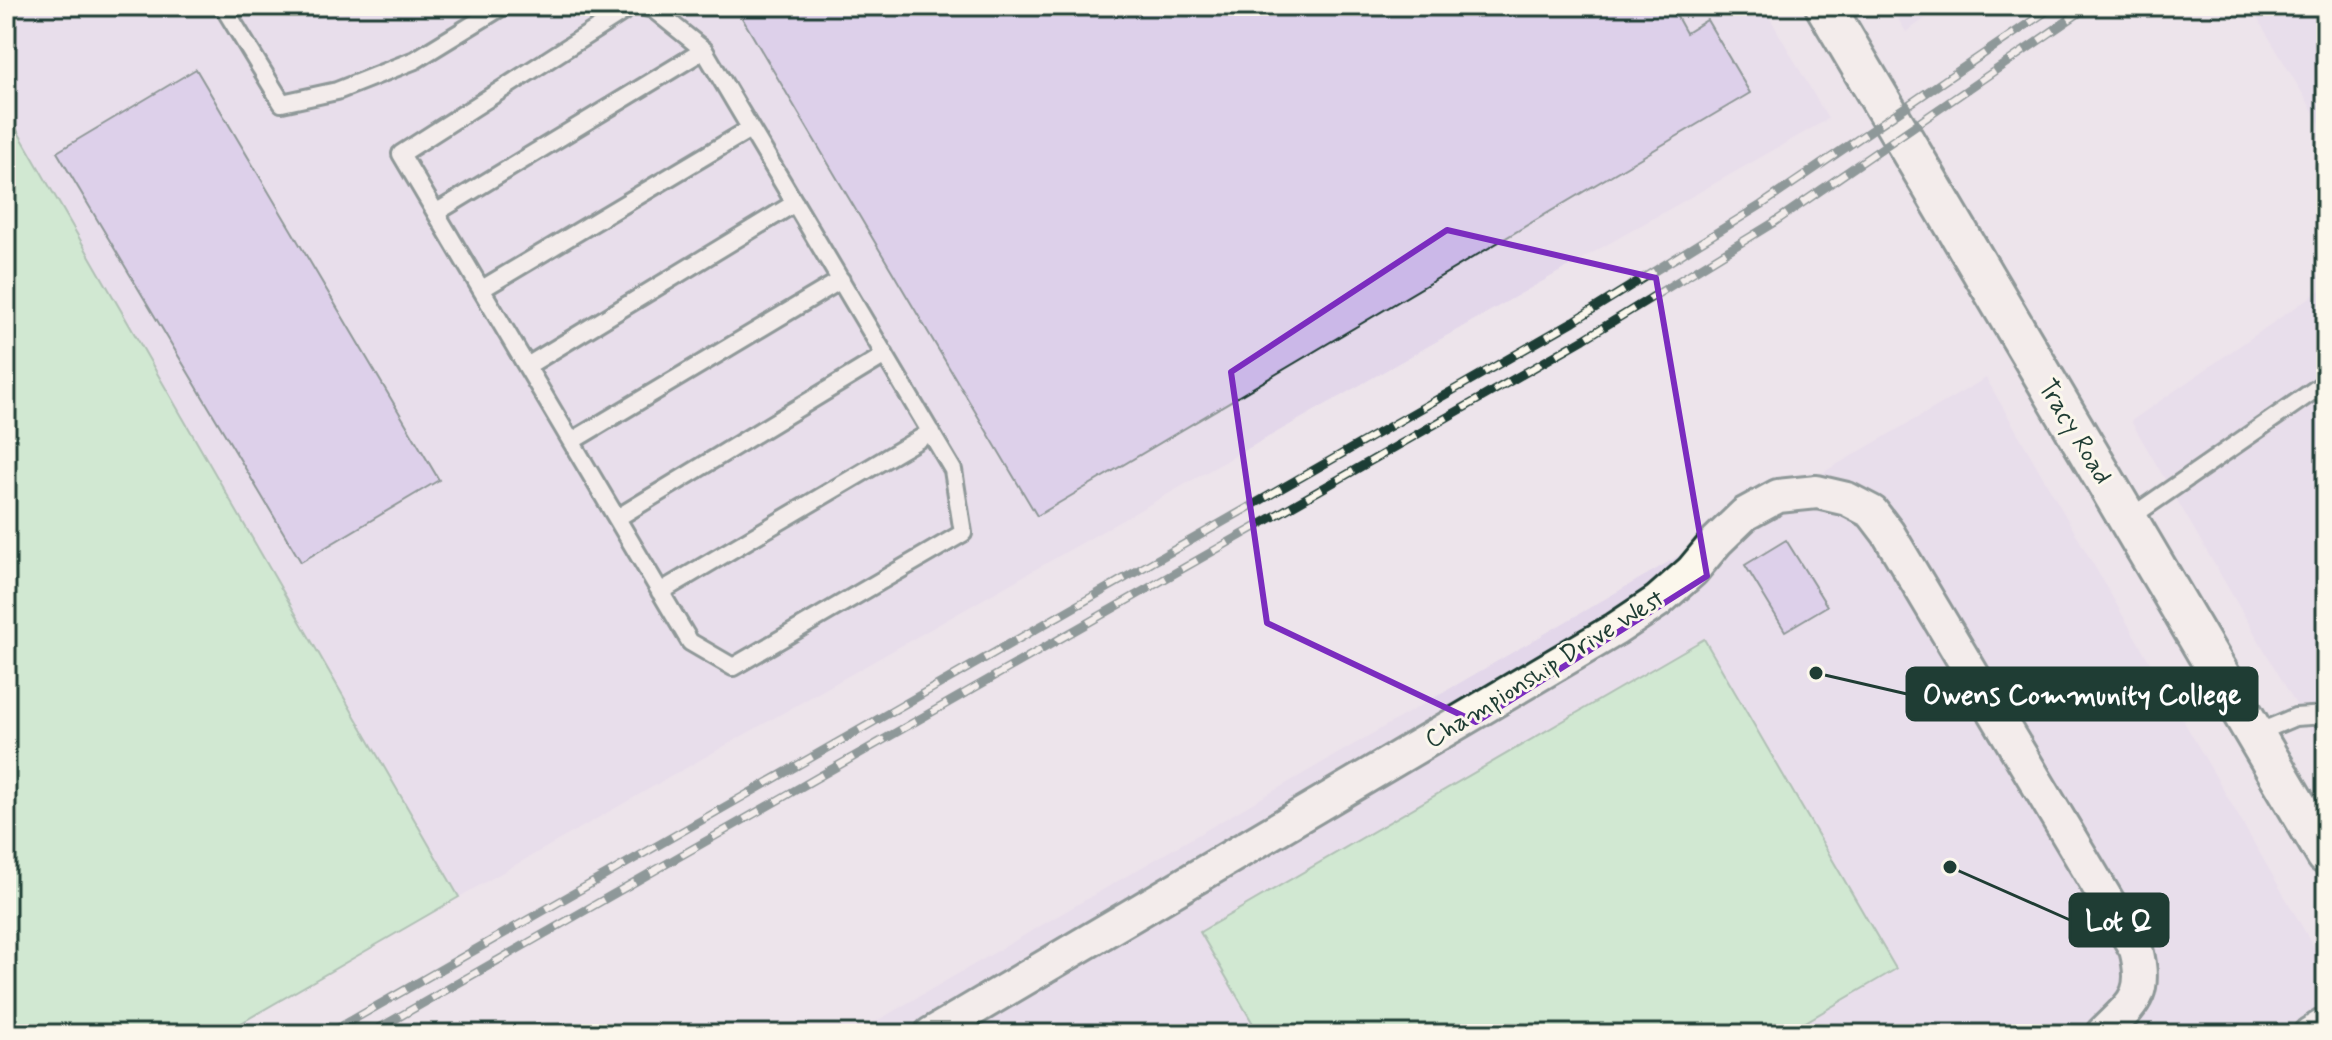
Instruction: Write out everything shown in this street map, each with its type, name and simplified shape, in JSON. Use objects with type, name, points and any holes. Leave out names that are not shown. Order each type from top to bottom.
[{"type":"street","name":"Tracy Road","points":[[1825,6],[2326,855]]},
{"type":"street","name":"Championship Drive West","points":[[931,1034],[1616,629],[1658,601],[1692,571],[1745,514],[1778,496],[1817,492],[1847,499],[1872,512],[1888,533],[2136,949],[2142,974],[2137,994],[2124,1015],[2102,1034]]},
{"type":"street","points":[[2310,1034],[2326,1024]]},
{"type":"lane","points":[[223,6],[282,103],[337,91],[415,60],[503,6]]},
{"type":"lane","points":[[632,6],[401,154],[690,642],[733,667],[963,533],[953,470],[704,50],[653,9],[640,6]]},
{"type":"lane","points":[[437,212],[704,50]]},
{"type":"lane","points":[[482,289],[750,129]]},
{"type":"lane","points":[[527,366],[795,203]]},
{"type":"lane","points":[[572,441],[841,280]]},
{"type":"lane","points":[[617,518],[885,355]]},
{"type":"lane","points":[[2128,519],[2326,382]]},
{"type":"lane","points":[[660,592],[931,432]]},
{"type":"lane","points":[[2255,734],[2295,717],[2326,715]]},
{"type":"highlighted area","points":[[1447,230],[1656,278],[1707,576],[1476,722],[1267,623],[1231,372]]},
{"type":"shaded area","points":[[6,6],[1763,6],[1828,119],[459,897],[6,111]]},
{"type":"shaded area","points":[[1890,6],[1943,6],[1906,32]]},
{"type":"shaded area","points":[[2250,6],[2326,6],[2326,133]]},
{"type":"shaded area","points":[[2326,286],[2326,756],[2131,421]]},
{"type":"shaded area","points":[[1986,378],[2326,968],[2326,1034],[854,1034]]},
{"type":"green space","points":[[6,111],[459,897],[222,1034],[6,1034]]},
{"type":"green space","points":[[1704,639],[1896,969],[1785,1034],[1259,1034],[1200,932]]},
{"type":"building","points":[[735,6],[1671,6],[1686,33],[1707,20],[1750,93],[1037,516]]},
{"type":"building","points":[[196,69],[439,480],[301,562],[57,152]]},
{"type":"building","points":[[1786,540],[1827,606],[1785,631],[1745,565]]},
{"type":"railway","points":[[328,1034],[1574,321],[1761,205],[2054,6]]},
{"type":"railway","points":[[369,1034],[1584,339],[1773,223],[2089,6]]},
{"type":"place","name":"Owens Community College","points":[[1816,673]]},
{"type":"place","name":"Lot Q","points":[[1950,867]]}]
